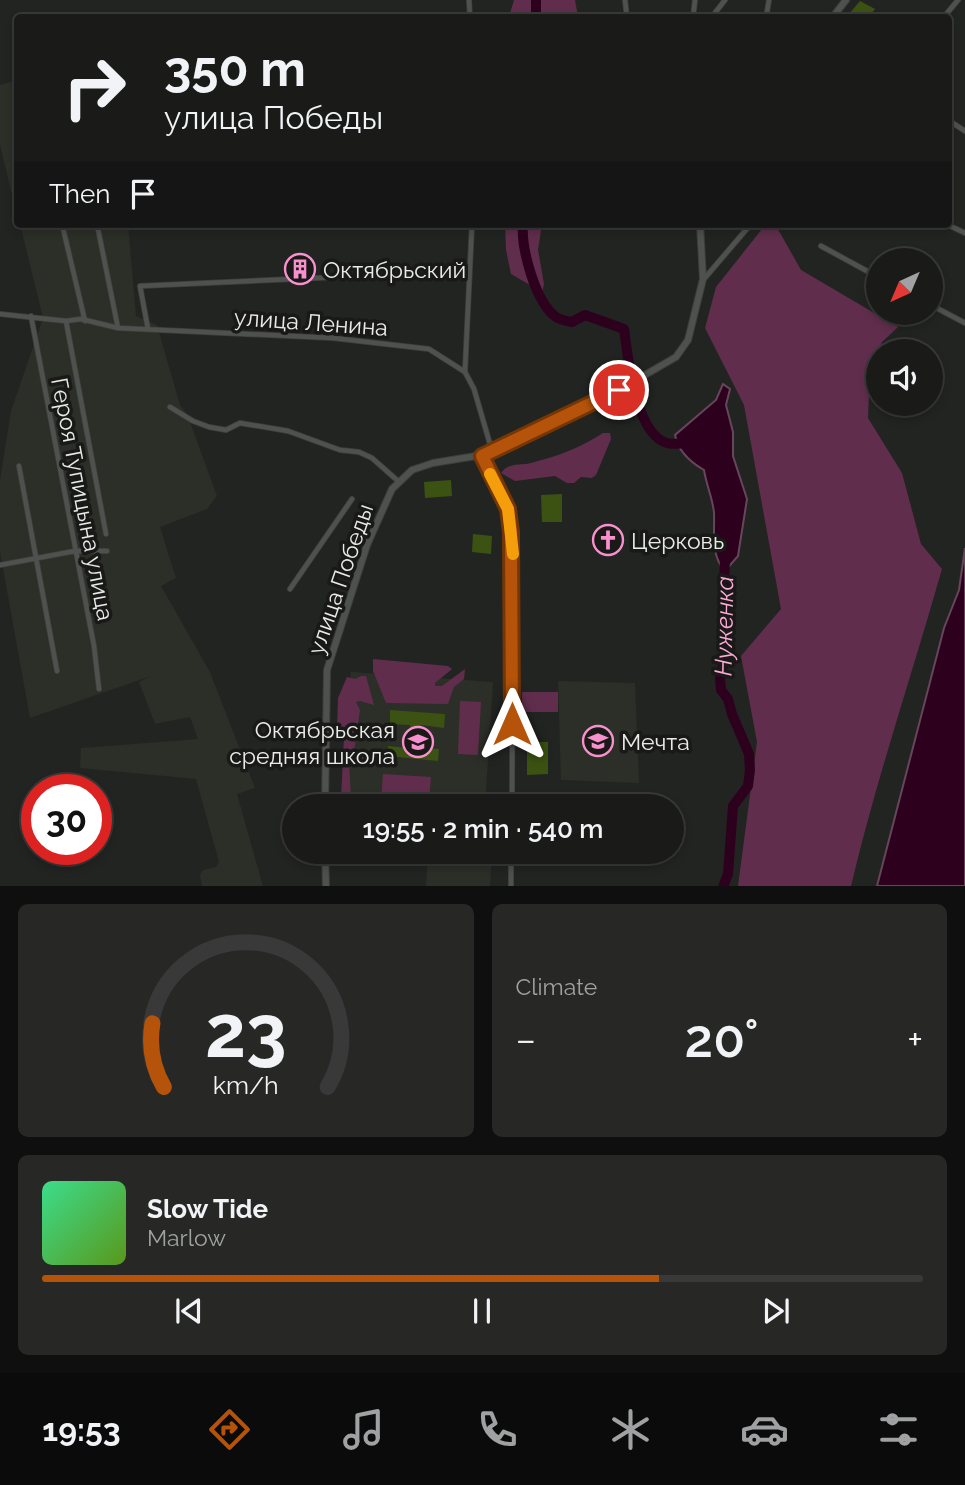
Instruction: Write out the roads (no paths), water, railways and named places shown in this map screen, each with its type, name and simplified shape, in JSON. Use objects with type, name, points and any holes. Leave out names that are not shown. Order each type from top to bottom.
[{"type":"street","points":[[714,14],[725,0]]},
{"type":"street","points":[[835,14],[846,0]]},
{"type":"street","points":[[946,14],[958,0]]},
{"type":"street","points":[[63,228],[85,321]]},
{"type":"street","points":[[98,228],[118,328]]},
{"type":"street","points":[[472,228],[465,372],[474,389],[492,451]]},
{"type":"street","points":[[170,407],[209,427],[226,430],[240,423],[288,431],[340,450],[359,452],[372,458],[398,481],[423,466],[482,456],[644,377],[668,364],[683,349],[693,323],[704,279],[700,228]]},
{"type":"street","points":[[704,279],[748,228]]},
{"type":"street","points":[[821,246],[866,271]]},
{"type":"street","name":"улица Ленина","points":[[148,329],[141,286],[339,276]]},
{"type":"street","points":[[943,311],[965,323]]},
{"type":"street","name":"улица Ленина","points":[[0,314],[66,321],[77,318],[118,328],[333,338],[429,349],[465,372]]},
{"type":"street","name":"Героя Тупицына улица","points":[[31,316],[94,646],[99,689]]},
{"type":"street","name":"Героя Тупицына улица","points":[[66,321],[106,534]]},
{"type":"street","points":[[482,456],[508,509],[513,548],[512,794]]},
{"type":"street","points":[[19,466],[57,671]]},
{"type":"street","name":"улица Победы","points":[[325,794],[327,670],[367,545],[386,500],[398,481]]},
{"type":"street","points":[[290,589],[352,499]]},
{"type":"street","points":[[0,565],[75,551],[107,551]]},
{"type":"street","points":[[326,864],[326,886]]},
{"type":"street","points":[[511,864],[511,886]]},
{"type":"waterway","name":"Нуженка","points":[[536,0],[536,14]]},
{"type":"waterway","name":"Нуженка","points":[[523,228],[524,247],[531,274],[548,310],[564,320],[572,322],[585,315],[624,329],[635,393],[647,425],[656,437],[667,443],[689,443]]},
{"type":"waterway","name":"Нуженка","points":[[723,886],[728,874],[733,806],[748,786],[750,770],[749,754],[728,699],[721,690],[720,679],[727,648],[722,631],[725,559]]},
{"type":"place","name":"Октябрьский","points":[[300,269]]},
{"type":"place","name":"Церковь","points":[[608,540]]},
{"type":"place","name":"Мечта","points":[[598,741]]},
{"type":"place","name":"Октябрьская средняя школа","points":[[418,742]]}]
